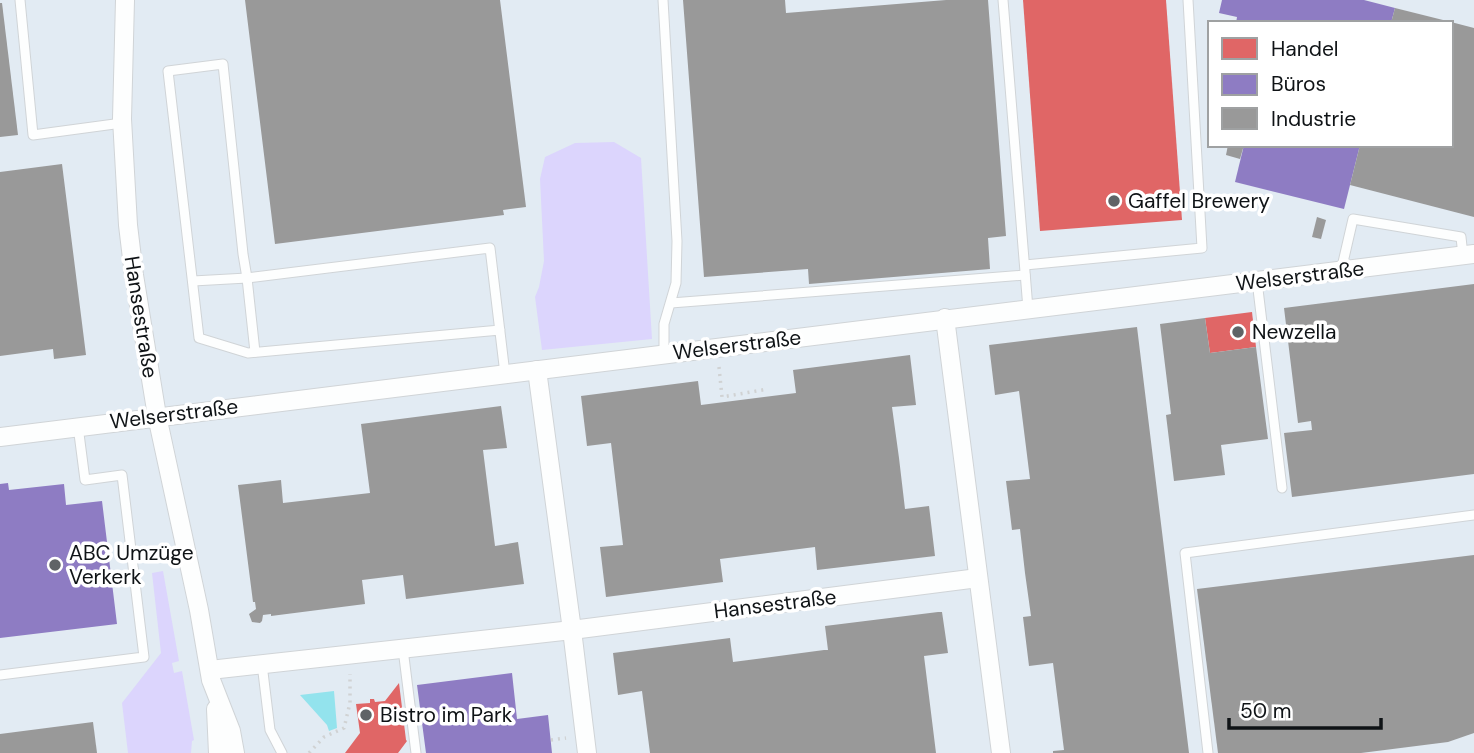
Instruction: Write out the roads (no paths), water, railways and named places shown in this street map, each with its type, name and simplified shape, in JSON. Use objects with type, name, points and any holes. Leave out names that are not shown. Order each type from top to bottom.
[{"type":"street","name":"Hansestraße","points":[[125,0],[122,123],[134,275],[157,416],[210,670],[235,753]]},
{"type":"street","name":"Welserstraße","points":[[0,437],[1469,255]]},
{"type":"street","points":[[945,318],[1001,753]]},
{"type":"street","points":[[537,370],[587,753]]},
{"type":"street","name":"Hansestraße","points":[[210,670],[572,630],[978,578]]},
{"type":"street","name":"Hansestraße","points":[[216,695],[218,753]]},
{"type":"lane","points":[[20,0],[33,135],[122,123]]},
{"type":"lane","points":[[663,0],[677,241],[676,282],[664,324],[664,354]]},
{"type":"lane","points":[[1003,0],[1028,309]]},
{"type":"lane","points":[[671,303],[1025,270],[1202,247],[1188,0]]},
{"type":"lane","points":[[255,352],[223,64],[168,71],[199,338],[248,353],[500,330]]},
{"type":"lane","points":[[1341,271],[1353,219],[1461,237],[1469,255]]},
{"type":"lane","points":[[193,281],[247,278],[490,248],[505,374]]},
{"type":"lane","points":[[1257,281],[1282,488]]},
{"type":"lane","points":[[0,675],[144,657],[122,475],[85,480],[78,426]]},
{"type":"lane","points":[[1208,753],[1185,553],[1474,515]]},
{"type":"lane","points":[[403,649],[416,753]]},
{"type":"lane","points":[[262,664],[270,730],[282,753]]},
{"type":"water","points":[[334,691],[337,728],[329,731],[327,725],[300,695]]},
{"type":"place","name":"Gaffel Brewery","points":[[1114,201]]},
{"type":"place","name":"Newzella","points":[[1238,332]]},
{"type":"place","name":"ABC Umzüge Verkerk","points":[[55,565]]},
{"type":"place","name":"Bistro im Park","points":[[366,715]]}]
